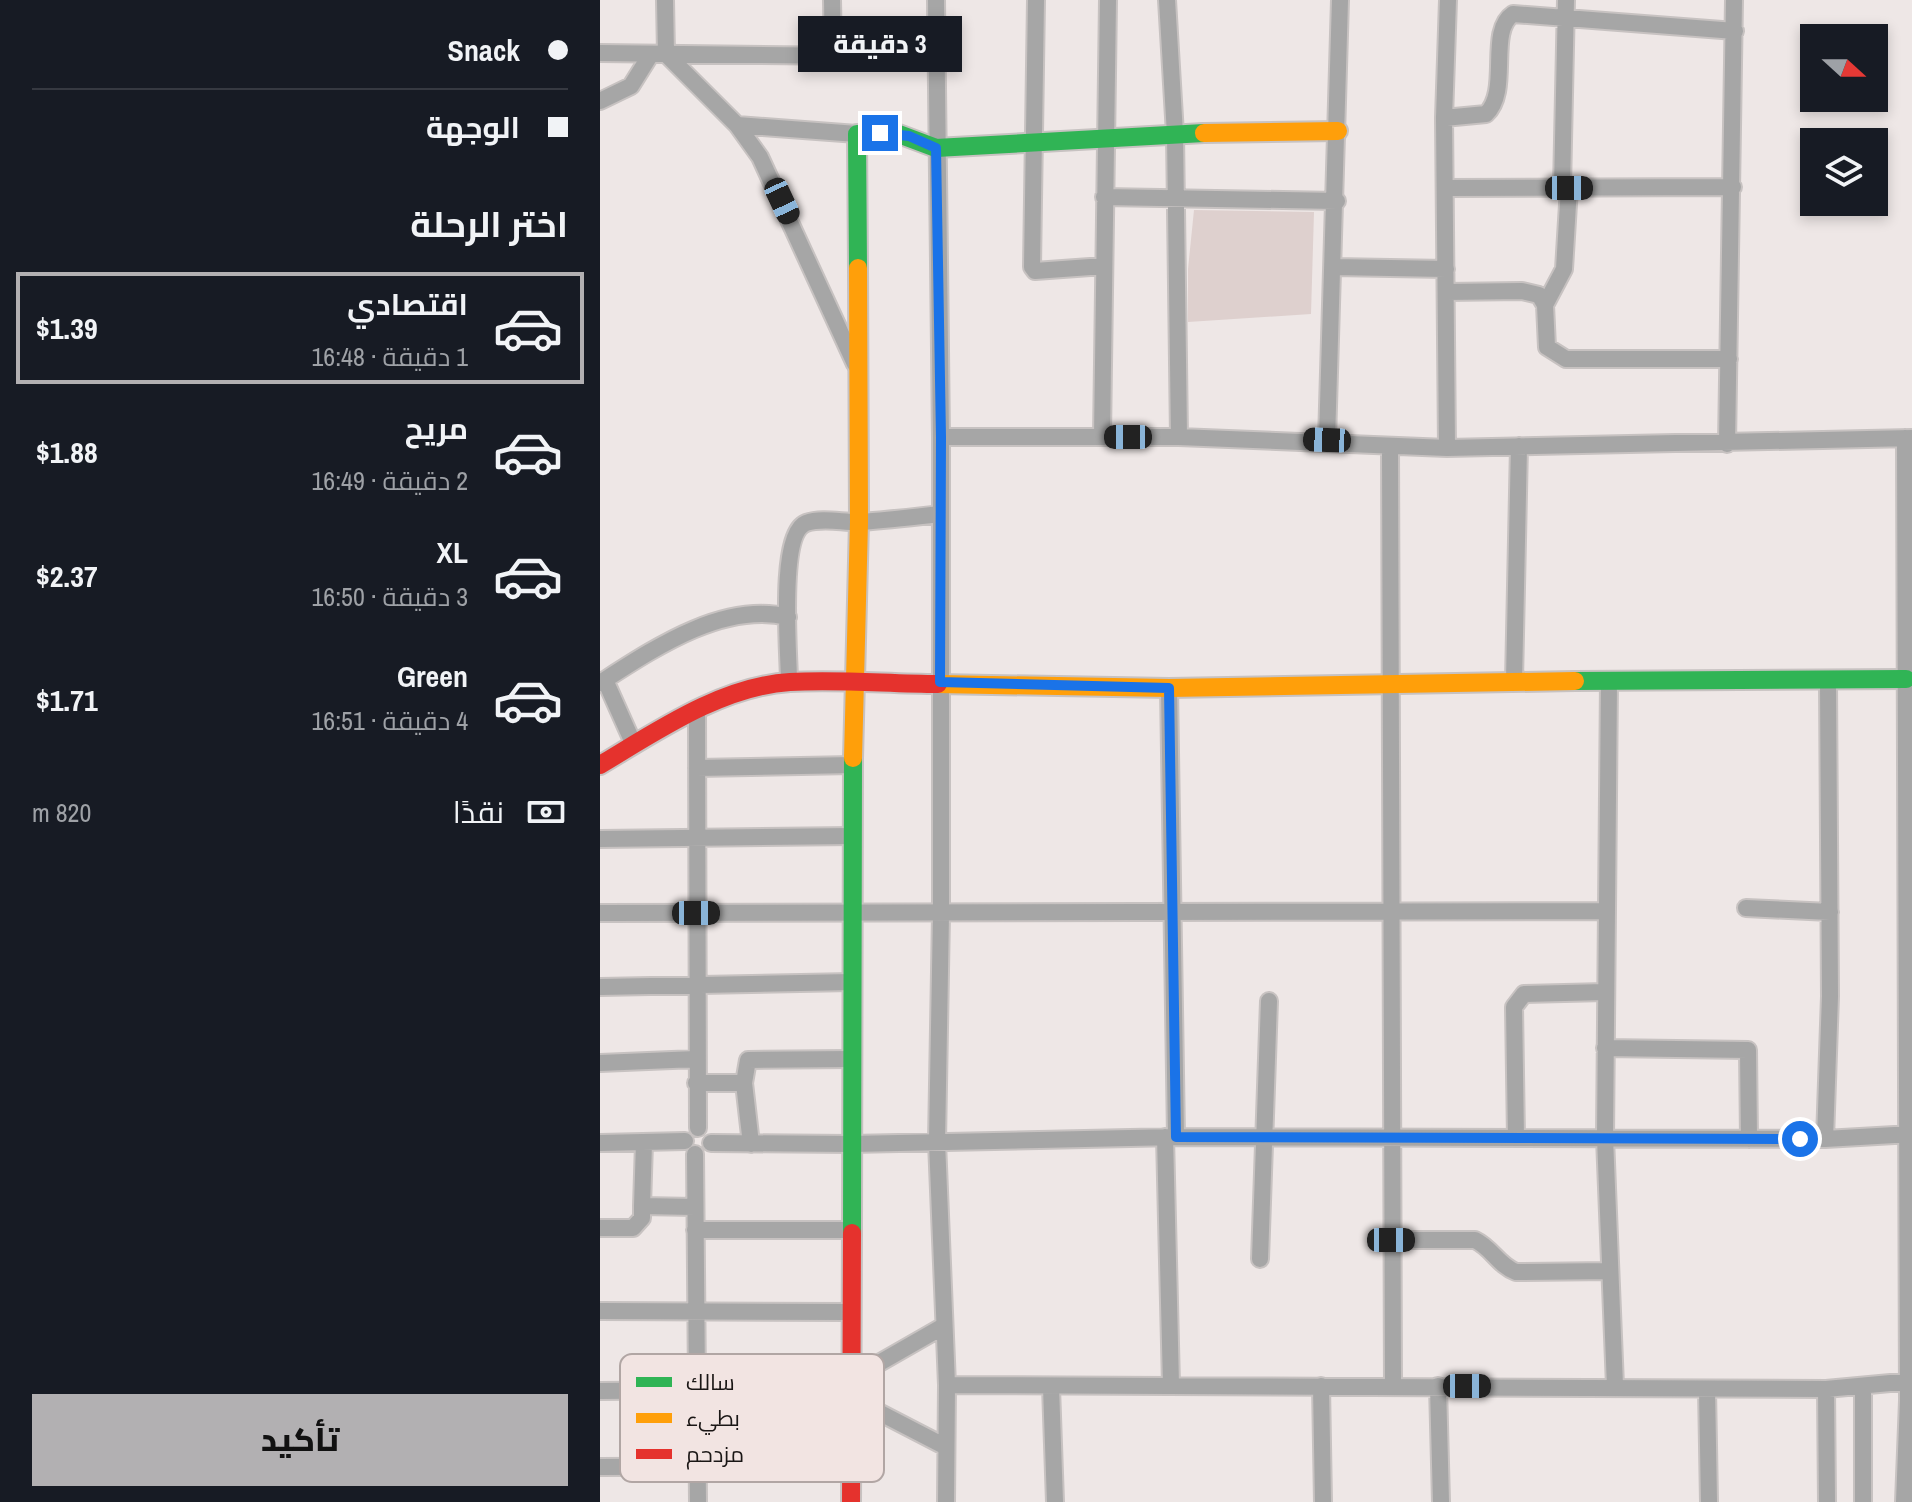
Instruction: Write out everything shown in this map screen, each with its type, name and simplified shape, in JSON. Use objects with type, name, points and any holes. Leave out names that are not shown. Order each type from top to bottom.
[{"type":"street","points":[[600,101],[631,86],[658,54],[665,0]]},
{"type":"street","points":[[832,0],[833,54]]},
{"type":"street","points":[[936,0],[941,437],[941,914],[937,1142],[942,1327],[947,1385],[946,1502]]},
{"type":"street","points":[[1036,0],[1033,270],[1104,266]]},
{"type":"street","points":[[1102,437],[1108,0]]},
{"type":"street","points":[[1167,0],[1175,134],[1179,437]]},
{"type":"street","points":[[1327,440],[1337,201],[1340,0]]},
{"type":"street","points":[[1447,448],[1444,118],[1448,0]]},
{"type":"street","points":[[1566,0],[1564,269],[1545,305],[1547,347],[1559,357],[1729,359]]},
{"type":"street","points":[[1727,444],[1734,0]]},
{"type":"street","points":[[1444,118],[1486,114],[1494,106],[1503,26],[1509,17],[1566,18],[1735,31]]},
{"type":"street","points":[[600,53],[936,57]]},
{"type":"street","points":[[658,54],[737,125],[760,157],[859,373]]},
{"type":"street","points":[[737,125],[857,134],[896,133],[936,148],[1175,134],[1338,131]]},
{"type":"street","points":[[852,1354],[853,682],[859,522],[857,134]]},
{"type":"street","points":[[1446,188],[1733,187]]},
{"type":"street","points":[[1104,197],[1337,201]]},
{"type":"street","points":[[1334,267],[1446,269]]},
{"type":"street","points":[[1446,292],[1532,292],[1545,305]]},
{"type":"street","points":[[941,437],[1327,440],[1390,447],[1447,448],[1908,438],[1911,1384],[1904,1502]]},
{"type":"street","points":[[1514,681],[1519,446]]},
{"type":"street","points":[[1390,447],[1393,1386]]},
{"type":"street","points":[[789,682],[789,560],[797,530],[814,522],[859,522],[941,514]]},
{"type":"street","points":[[634,745],[603,681],[706,626],[738,614],[769,612],[788,617]]},
{"type":"street","points":[[600,765],[697,712],[752,687],[789,682],[1169,688],[1514,681],[1908,684]]},
{"type":"street","points":[[1609,681],[1605,1138],[1615,1386]]},
{"type":"street","points":[[1825,1139],[1830,912],[1828,683]]},
{"type":"street","points":[[1169,688],[1171,1385]]},
{"type":"street","points":[[697,712],[698,1128]]},
{"type":"street","points":[[697,768],[853,765]]},
{"type":"street","points":[[600,839],[853,836]]},
{"type":"street","points":[[1746,908],[1830,912]]},
{"type":"street","points":[[600,913],[1606,911]]},
{"type":"street","points":[[600,987],[852,982]]},
{"type":"street","points":[[1516,1138],[1514,1007],[1517,998],[1524,994],[1605,992]]},
{"type":"street","points":[[1260,1259],[1269,1001]]},
{"type":"street","points":[[1605,1048],[1748,1050],[1749,1139]]},
{"type":"street","points":[[600,1063],[696,1059]]},
{"type":"street","points":[[751,1144],[744,1083],[748,1060],[852,1059]]},
{"type":"street","points":[[696,1083],[744,1083]]},
{"type":"street","points":[[600,1143],[644,1143],[690,1147],[706,1152],[711,1143],[708,1133],[698,1128],[692,1130],[690,1147],[695,1207],[697,1354]]},
{"type":"street","points":[[711,1143],[851,1144],[1170,1137],[1825,1139],[1910,1134]]},
{"type":"street","points":[[600,1228],[633,1228],[642,1218],[644,1143]]},
{"type":"street","points":[[642,1206],[695,1207]]},
{"type":"street","points":[[695,1230],[850,1230]]},
{"type":"street","points":[[1391,1240],[1475,1240],[1485,1245],[1503,1266],[1516,1272],[1610,1271]]},
{"type":"street","points":[[600,1311],[851,1312]]},
{"type":"street","points":[[884,1360],[942,1327]]},
{"type":"street","points":[[947,1385],[1826,1389],[1911,1384]]},
{"type":"street","points":[[1321,1386],[1323,1502]]},
{"type":"street","points":[[1438,1386],[1441,1502]]},
{"type":"street","points":[[1051,1387],[1055,1502]]},
{"type":"street","points":[[1863,1387],[1863,1502]]},
{"type":"street","points":[[1707,1389],[1709,1502]]},
{"type":"street","points":[[1826,1389],[1827,1502]]},
{"type":"street","points":[[600,1391],[620,1391]]},
{"type":"street","points":[[884,1415],[946,1447]]},
{"type":"street","points":[[600,1467],[620,1467]]},
{"type":"street","points":[[697,1482],[698,1502]]},
{"type":"street","points":[[851,1502],[852,1482]]},
{"type":"building","points":[[1194,210],[1314,212],[1311,314],[1188,322],[1188,269]]},
{"type":"traffic: fast","points":[[858,268],[857,134],[896,133],[936,148],[1204,133]]},
{"type":"traffic: fast","points":[[1575,681],[1906,679]]},
{"type":"traffic: fast","points":[[852,1233],[853,758]]},
{"type":"traffic: slow","points":[[1204,133],[1338,131]]},
{"type":"traffic: slow","points":[[853,758],[859,522],[858,268]]},
{"type":"traffic: slow","points":[[938,684],[1169,688],[1575,681]]},
{"type":"traffic: jam","points":[[600,765],[691,712],[765,685],[827,681],[938,684]]},
{"type":"traffic: jam","points":[[852,1233],[852,1354]]},
{"type":"traffic: jam","points":[[851,1482],[851,1502]]},
{"type":"route","points":[[880,133],[909,136],[936,148],[941,437],[940,682],[1169,688],[1176,1137],[1800,1139]]}]
